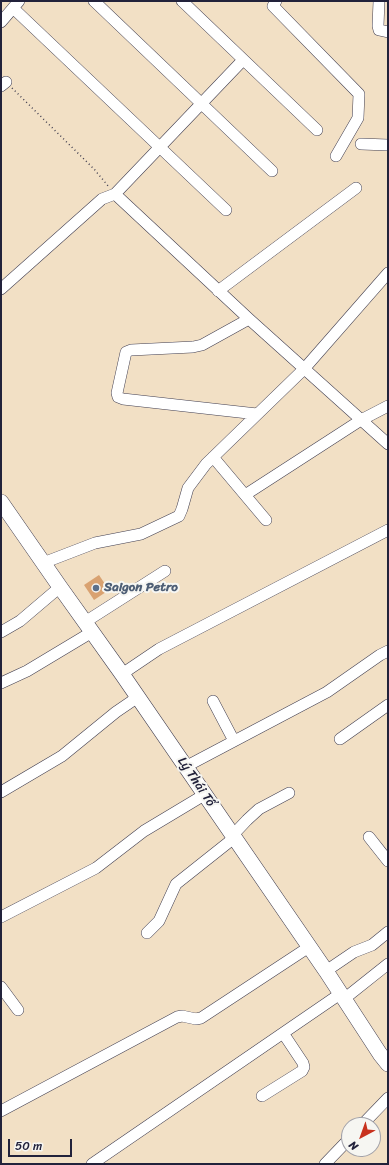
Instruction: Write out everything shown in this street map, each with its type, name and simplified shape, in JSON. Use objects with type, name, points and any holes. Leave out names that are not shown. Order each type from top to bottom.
[{"type":"main road","name":"Lý Thái Tổ","points":[[1,502],[138,697],[388,1064]]},
{"type":"street","points":[[94,1],[272,171]]},
{"type":"street","points":[[182,1],[317,130]]},
{"type":"street","points":[[276,1],[273,6],[359,94],[358,118],[336,156]]},
{"type":"street","points":[[379,1],[379,30],[388,32]]},
{"type":"street","points":[[1,22],[16,4],[160,148],[226,210]]},
{"type":"street","points":[[1,289],[102,199],[115,194],[243,60]]},
{"type":"street","points":[[361,144],[388,144]]},
{"type":"street","points":[[218,291],[356,188]]},
{"type":"street","points":[[115,194],[218,291],[388,444]]},
{"type":"street","points":[[43,563],[95,543],[141,534],[179,516],[188,488],[206,464],[304,369],[388,273]]},
{"type":"street","points":[[249,319],[202,344],[193,347],[131,350],[126,352],[117,393],[118,397],[123,399],[257,414]]},
{"type":"street","points":[[245,495],[361,420],[388,406]]},
{"type":"street","points":[[213,457],[266,520]]},
{"type":"street","points":[[122,674],[159,649],[388,530]]},
{"type":"street","points":[[1,683],[27,671],[165,571]]},
{"type":"street","points":[[1,632],[20,621],[60,587]]},
{"type":"street","points":[[185,767],[327,692],[388,651]]},
{"type":"street","points":[[1,792],[62,756],[116,712],[138,697]]},
{"type":"street","points":[[213,701],[234,741]]},
{"type":"street","points":[[340,739],[388,705]]},
{"type":"street","points":[[146,933],[159,921],[176,884],[233,837],[247,820],[258,810],[289,793]]},
{"type":"street","points":[[1,917],[96,868],[144,832],[204,795]]},
{"type":"street","points":[[369,837],[388,861]]},
{"type":"street","points":[[326,971],[354,952],[372,945],[388,932]]},
{"type":"street","points":[[1,1111],[177,1017],[182,1016],[196,1019],[201,1018],[309,947]]},
{"type":"street","points":[[92,1164],[283,1033],[342,996],[388,964]]},
{"type":"street","points":[[1,987],[18,1010]]},
{"type":"street","points":[[262,1096],[302,1070],[304,1067],[303,1063],[283,1033]]},
{"type":"street","points":[[370,1117],[388,1098]]},
{"type":"street","points":[[325,1164],[341,1147]]},
{"type":"path","points":[[4,84],[94,169],[115,194]]},
{"type":"building","name":"Saigon Petro","points":[[99,575],[109,590],[94,600],[84,585]]},
{"type":"place","name":"Saigon Petro","points":[[96,588]]}]
